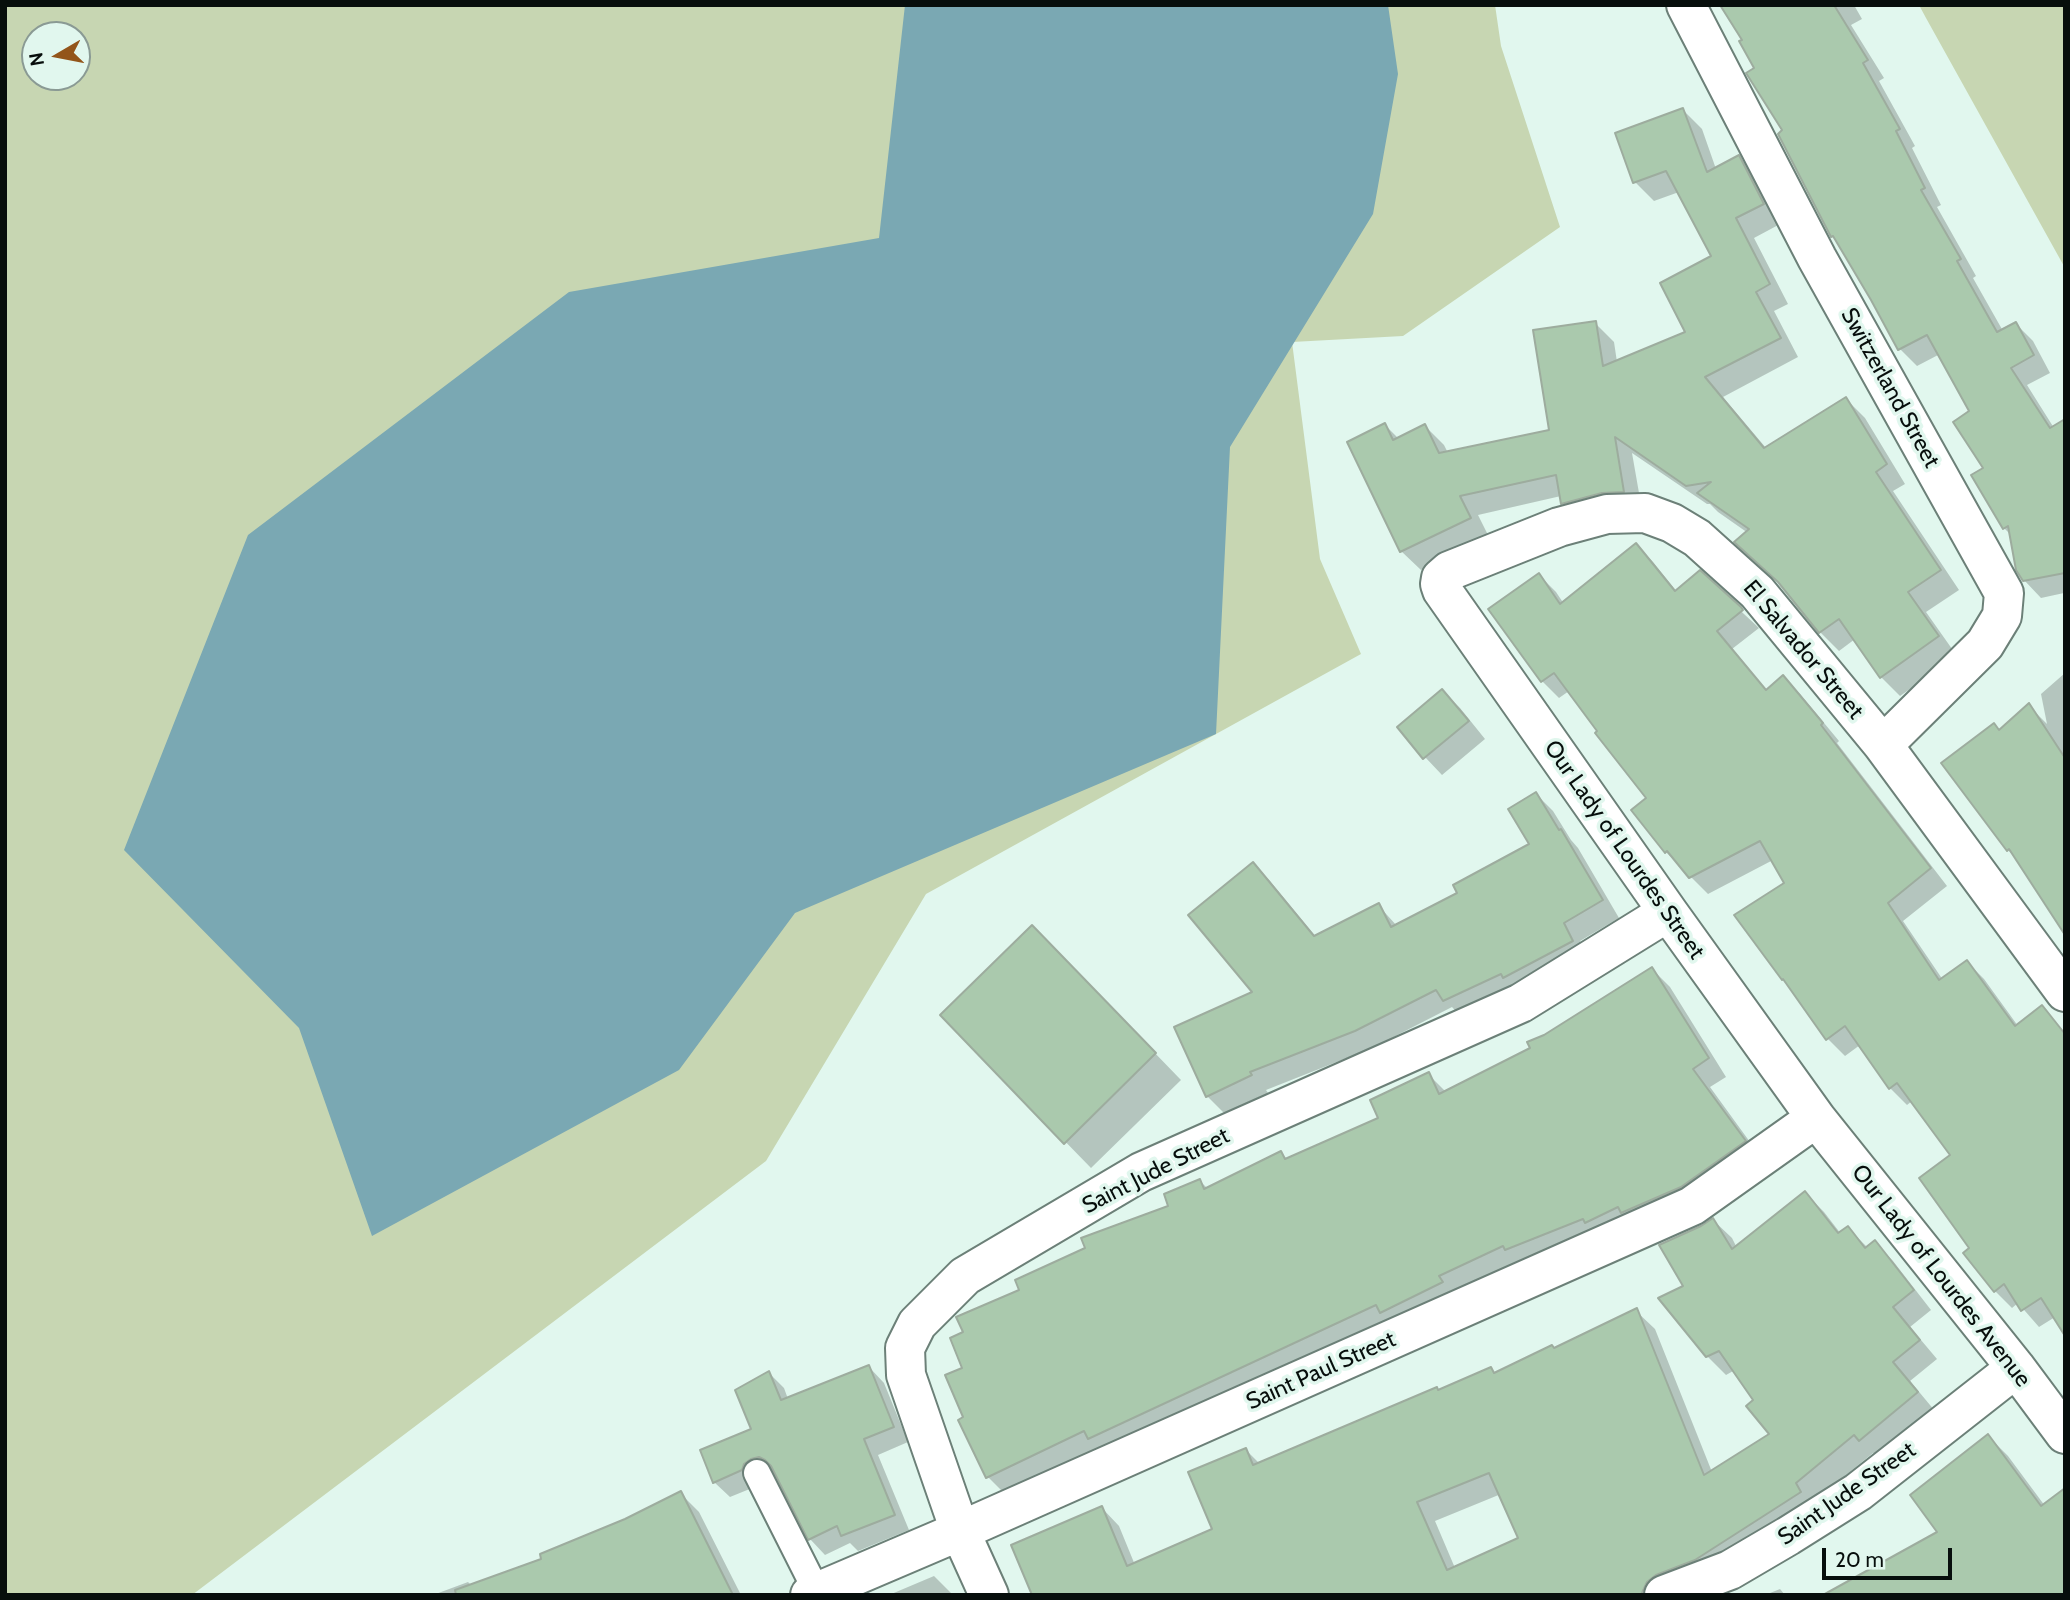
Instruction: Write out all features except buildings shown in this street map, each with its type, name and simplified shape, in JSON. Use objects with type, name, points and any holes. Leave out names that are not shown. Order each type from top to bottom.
[{"type":"street","name":"Switzerland Street","points":[[1686,5],[1817,258],[2004,593],[2002,616],[1984,644],[1883,745]]},
{"type":"street","name":"El Salvador Street","points":[[1441,578],[1449,571],[1559,527],[1607,514],[1645,513],[1672,523],[1697,538],[1758,592],[1883,745],[2065,992]]},
{"type":"street","name":"Our Lady of Lourdes Street","points":[[1441,578],[1442,590],[1816,1118]]},
{"type":"street","name":"Saint Jude Street","points":[[989,1595],[960,1531],[906,1376],[905,1348],[917,1324],[965,1276],[1142,1172],[1521,1003],[1668,912]]},
{"type":"street","name":"Our Lady of Lourdes Avenue","points":[[1816,1118],[2016,1368],[2065,1434]]},
{"type":"street","name":"Saint Paul Street","points":[[814,1593],[960,1531],[1692,1206],[1816,1118]]},
{"type":"street","name":"Saint Jude Street","points":[[1664,1595],[1730,1570],[1858,1492],[2016,1368]]},
{"type":"lane","points":[[757,1472],[814,1593]]},
{"type":"green space","points":[[5,5],[1495,5],[1501,46],[1560,227],[1403,336],[1292,342],[1320,559],[1361,654],[926,894],[766,1161],[192,1595],[5,1595]]},
{"type":"green space","points":[[1919,5],[2065,5],[2065,268],[1926,18]]},
{"type":"water","points":[[905,5],[1388,5],[1398,74],[1373,214],[1230,447],[1216,734],[795,913],[679,1070],[372,1236],[299,1028],[124,850],[248,535],[569,292],[879,238]]}]
